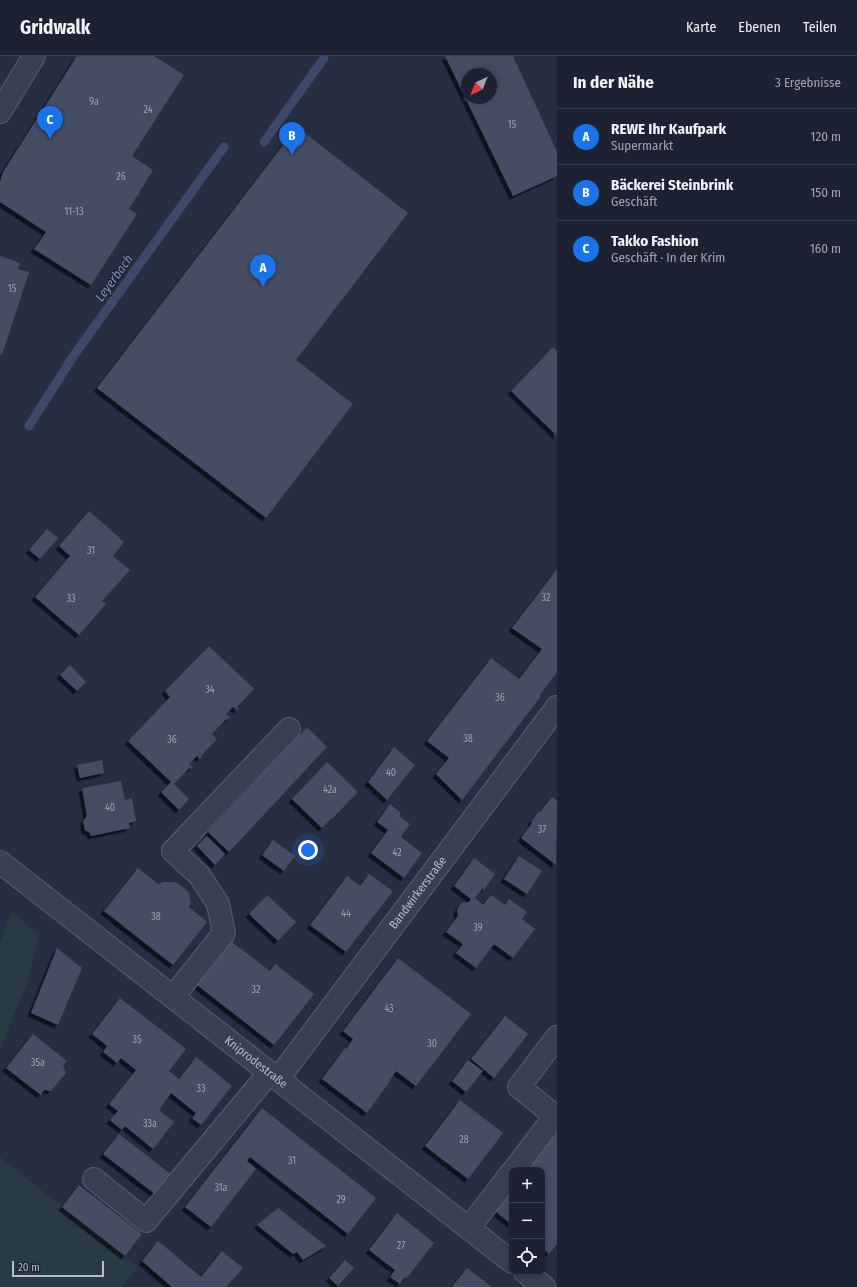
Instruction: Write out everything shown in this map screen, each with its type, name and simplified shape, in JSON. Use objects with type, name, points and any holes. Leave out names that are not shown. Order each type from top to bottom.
[{"type":"street","points":[[0,112],[34,56]]},
{"type":"street","name":"Bandwirkerstraße","points":[[94,1179],[146,1221],[274,1076],[557,707]]},
{"type":"street","points":[[173,997],[224,933],[218,904],[200,876],[173,851],[289,729]]},
{"type":"street","name":"Kniprodestraße","points":[[0,862],[509,1260]]},
{"type":"street","points":[[516,1167],[555,1116],[519,1087],[557,1037]]},
{"type":"street","points":[[469,1228],[509,1176]]},
{"type":"street","points":[[529,1275],[544,1287]]},
{"type":"shaded area","points":[[12,912],[39,935],[27,983],[0,1049],[0,943]]},
{"type":"shaded area","points":[[0,1157],[138,1267],[122,1287],[0,1287]]},
{"type":"building","points":[[77,56],[154,56],[184,75],[132,156],[153,170],[129,209],[137,214],[91,285],[34,249],[46,232],[0,202],[0,182],[3,172]]},
{"type":"building","points":[[445,56],[513,56],[557,152],[557,176],[513,196],[468,104],[497,104],[497,68],[461,68],[461,89]]},
{"type":"building","points":[[297,127],[408,213],[296,360],[353,404],[266,518],[97,388]]},
{"type":"building","points":[[0,256],[20,263],[18,269],[29,272],[2,355],[0,354]]},
{"type":"building","points":[[553,347],[557,351],[557,436],[511,391]]},
{"type":"building","points":[[89,511],[124,542],[113,556],[130,570],[102,601],[106,604],[79,635],[35,597],[70,556],[59,546]]},
{"type":"building","points":[[47,529],[58,538],[40,559],[29,550]]},
{"type":"building","points":[[557,569],[557,672],[540,695],[541,696],[462,800],[436,774],[449,758],[427,741],[491,658],[519,679],[542,649],[512,628]]},
{"type":"building","points":[[209,646],[254,689],[237,707],[239,708],[237,710],[233,707],[226,714],[230,718],[227,718],[212,734],[217,739],[200,759],[197,756],[189,764],[193,767],[191,769],[190,767],[174,784],[189,799],[179,810],[161,792],[171,782],[128,741],[170,697],[165,691]]},
{"type":"building","points":[[70,665],[86,682],[77,691],[60,675]]},
{"type":"building","points":[[307,727],[327,747],[229,852],[208,832]]},
{"type":"building","points":[[394,747],[415,765],[387,800],[368,782]]},
{"type":"building","points":[[102,760],[104,773],[80,778],[77,765]]},
{"type":"building","points":[[327,762],[358,792],[322,828],[292,799]]},
{"type":"building","points":[[121,781],[125,800],[132,798],[136,821],[129,823],[130,828],[91,836],[90,833],[85,830],[83,821],[87,816],[82,788]]},
{"type":"building","points":[[552,797],[557,800],[556,865],[521,838],[539,811],[540,812]]},
{"type":"building","points":[[390,804],[401,813],[399,816],[410,824],[401,837],[422,853],[404,878],[371,853],[388,830],[377,822]]},
{"type":"building","points":[[207,836],[225,854],[215,865],[197,846]]},
{"type":"building","points":[[273,840],[295,856],[284,871],[262,855]]},
{"type":"building","points":[[519,856],[542,871],[527,894],[504,879]]},
{"type":"building","points":[[474,858],[495,874],[484,890],[483,888],[475,898],[483,905],[491,895],[505,905],[509,899],[527,912],[522,919],[535,929],[513,958],[494,944],[476,968],[456,953],[463,944],[446,932],[458,916],[457,910],[462,903],[469,902],[471,899],[454,886]]},
{"type":"building","points":[[138,868],[158,884],[163,882],[175,882],[183,887],[189,893],[191,902],[189,907],[207,922],[173,965],[104,911]]},
{"type":"building","points":[[369,874],[393,891],[346,952],[310,925],[347,876],[360,886]]},
{"type":"building","points":[[267,895],[296,922],[278,941],[249,914]]},
{"type":"building","points":[[232,942],[270,971],[275,964],[314,994],[274,1045],[197,985]]},
{"type":"building","points":[[57,948],[82,968],[58,1025],[31,1013]]},
{"type":"building","points":[[398,958],[471,1014],[416,1086],[396,1071],[367,1113],[322,1079],[353,1039],[343,1031]]},
{"type":"building","points":[[120,998],[186,1049],[169,1071],[179,1079],[196,1057],[232,1086],[201,1125],[192,1118],[196,1113],[171,1093],[159,1110],[174,1122],[153,1149],[125,1126],[122,1130],[110,1120],[118,1111],[109,1104],[136,1070],[121,1058],[117,1063],[103,1052],[107,1046],[92,1034]]},
{"type":"building","points":[[505,1016],[528,1034],[494,1078],[471,1059]]},
{"type":"building","points":[[33,1034],[67,1061],[63,1066],[66,1073],[51,1091],[44,1090],[41,1095],[6,1068]]},
{"type":"building","points":[[468,1060],[483,1071],[466,1092],[452,1081]]},
{"type":"building","points":[[460,1100],[503,1133],[468,1179],[425,1146]]},
{"type":"building","points":[[262,1108],[376,1198],[348,1234],[250,1157],[247,1161],[256,1169],[211,1227],[185,1207]]},
{"type":"building","points":[[557,1130],[557,1244],[549,1254],[545,1251],[545,1167],[528,1167]]},
{"type":"building","points":[[119,1134],[172,1175],[156,1195],[103,1154]]},
{"type":"building","points":[[79,1185],[142,1234],[125,1256],[62,1207]]},
{"type":"building","points":[[509,1192],[509,1223],[495,1211]]},
{"type":"building","points":[[278,1208],[326,1246],[303,1260],[297,1252],[293,1254],[257,1225]]},
{"type":"building","points":[[397,1213],[434,1243],[406,1279],[405,1277],[400,1284],[390,1277],[395,1270],[369,1250]]},
{"type":"building","points":[[158,1241],[201,1277],[222,1251],[243,1268],[226,1287],[172,1287],[142,1261]]},
{"type":"building","points":[[345,1260],[354,1268],[338,1286],[329,1278]]},
{"type":"building","points":[[467,1268],[492,1287],[452,1287]]},
{"type":"waterway","name":"Leyerbach","points":[[264,142],[324,58]]},
{"type":"waterway","name":"Leyerbach","points":[[29,426],[74,355],[224,147]]},
{"type":"place","name":"Takko Fashion","points":[[50,139]]},
{"type":"place","name":"Bäckerei Steinbrink","points":[[292,155]]},
{"type":"place","name":"REWE Ihr Kaufpark","points":[[263,287]]}]
